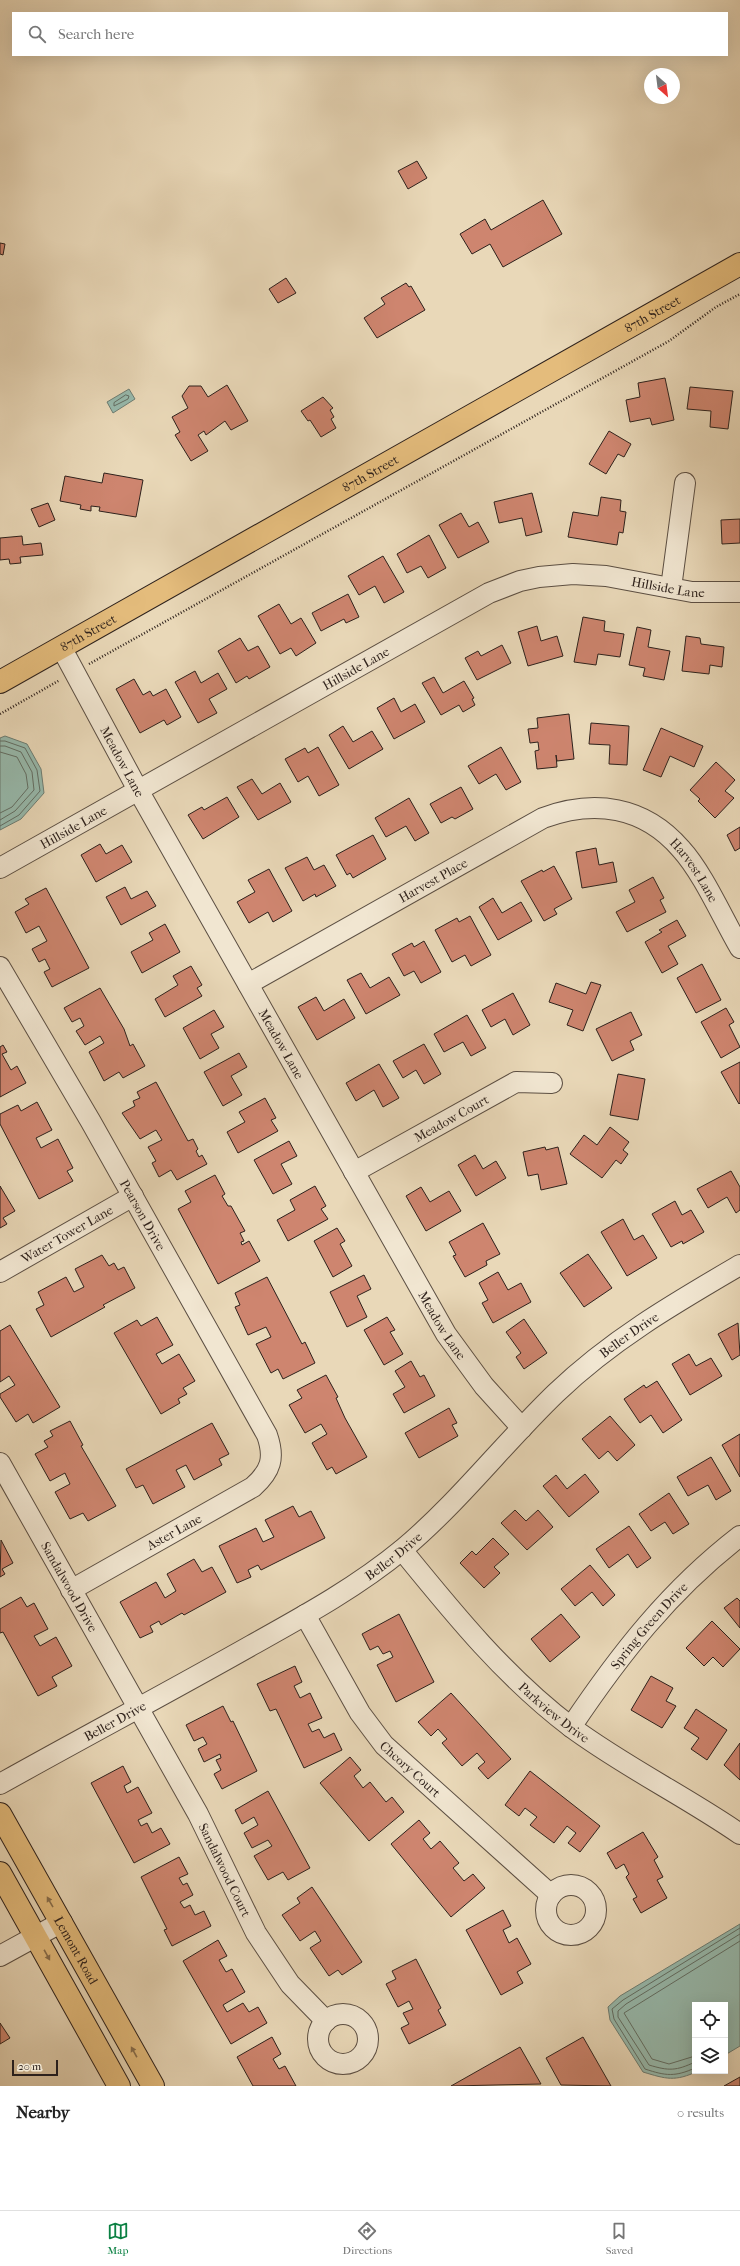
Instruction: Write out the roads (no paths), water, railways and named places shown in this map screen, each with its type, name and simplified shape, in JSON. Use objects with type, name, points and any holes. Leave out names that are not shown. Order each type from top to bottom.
[{"type":"main road","name":"87th Street","points":[[0,682],[740,264]]},
{"type":"main road","name":"Lemont Road","points":[[0,1814],[153,2086]]},
{"type":"main road","points":[[0,1873],[119,2086]]},
{"type":"street","points":[[671,588],[685,483]]},
{"type":"street","name":"Hillside Lane","points":[[0,868],[490,592],[539,576],[573,574],[606,576],[692,592],[740,592]]},
{"type":"street","name":"Meadow Lane","points":[[61,648],[138,790],[454,1346],[484,1386],[522,1428]]},
{"type":"street","name":"Harvest Place","points":[[248,984],[543,818],[576,808],[628,811]]},
{"type":"street","name":"Harvest Lane","points":[[628,811],[660,829],[682,849],[692,862],[740,948]]},
{"type":"street","name":"Pearson Drive","points":[[0,968],[133,1196],[267,1435],[272,1455],[270,1466]]},
{"type":"street","name":"Meadow Court","points":[[354,1172],[516,1082],[552,1083]]},
{"type":"street","name":"Water Tower Lane","points":[[0,1272],[133,1196]]},
{"type":"street","name":"Beller Drive","points":[[0,1784],[139,1709],[305,1615],[352,1586],[402,1550],[459,1497],[557,1392],[617,1341],[666,1307],[740,1266]]},
{"type":"street","name":"Sandalwood Drive","points":[[0,1463],[139,1709]]},
{"type":"street","name":"Aster Lane","points":[[71,1590],[253,1487],[263,1478],[270,1466]]},
{"type":"street","name":"Spring Green Drive","points":[[572,1726],[606,1674],[636,1636],[691,1578],[740,1536]]},
{"type":"street","name":"Parkview Drive","points":[[402,1550],[485,1649],[517,1680],[572,1726],[620,1759],[740,1834]]},
{"type":"street","name":"Chcory Court","points":[[305,1615],[360,1713],[384,1745],[551,1895]]},
{"type":"street","name":"Sandalwood Court","points":[[139,1709],[213,1843],[259,1938],[290,1984],[326,2021]]},
{"type":"street","points":[[0,1956],[62,1922]]},
{"type":"water","points":[[129,389],[135,399],[113,413],[107,402]]},
{"type":"water","points":[[5,736],[27,744],[41,769],[44,793],[21,819],[0,830],[0,738]]},
{"type":"water","points":[[740,1924],[740,2046],[728,2053],[728,2002],[692,2002],[692,2073],[683,2077],[664,2078],[643,2072],[610,2020],[608,2007],[620,1996]]}]
